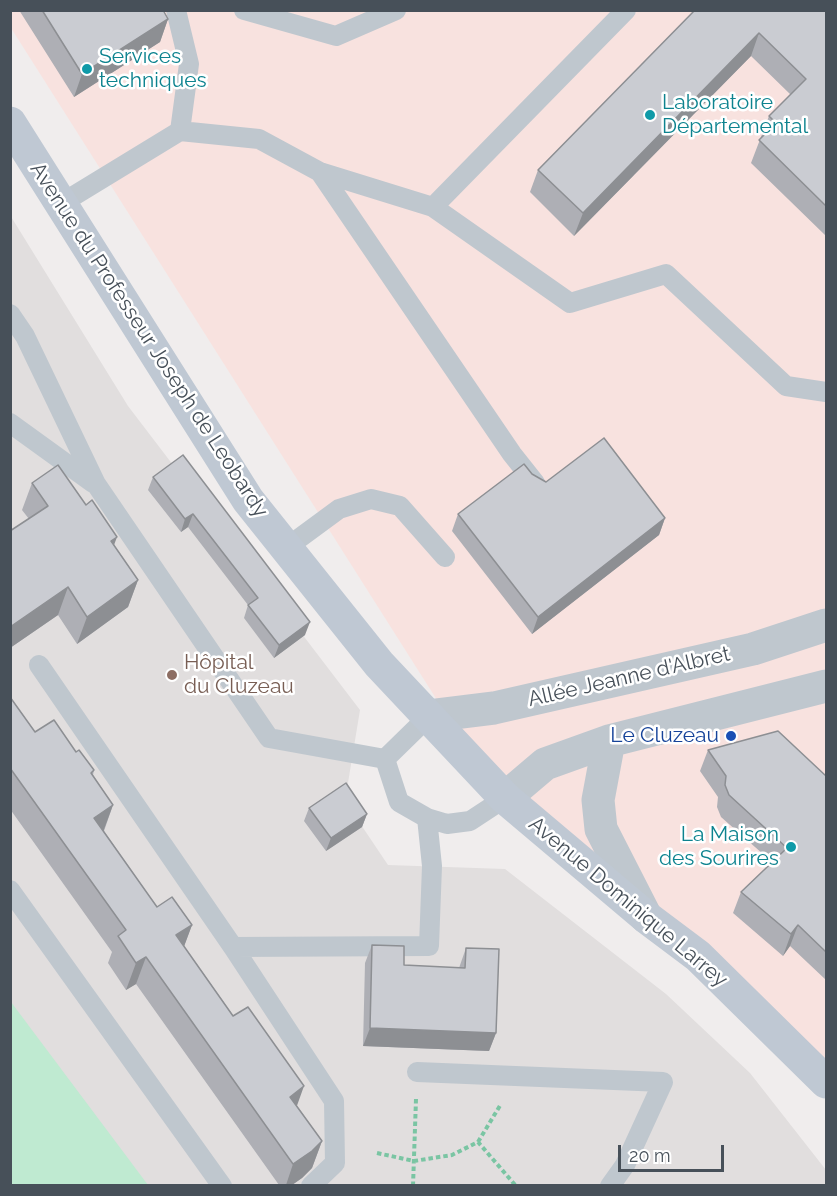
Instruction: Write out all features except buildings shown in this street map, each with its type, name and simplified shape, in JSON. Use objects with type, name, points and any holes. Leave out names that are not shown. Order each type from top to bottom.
[{"type":"main road","name":"Avenue du Professeur Joseph de Leobardy","points":[[10,123],[248,500],[379,664],[505,798]]},
{"type":"main road","name":"Avenue Dominique Larrey","points":[[505,798],[646,917],[698,956],[826,1082]]},
{"type":"street","name":"Allée Jeanne d'Albret","points":[[429,716],[517,703],[753,649],[826,625]]},
{"type":"street","points":[[505,798],[545,764],[609,741],[826,686]]},
{"type":"street","points":[[609,741],[598,800],[601,829],[646,917]]},
{"type":"lane","points":[[176,10],[189,64],[180,131]]},
{"type":"lane","points":[[244,10],[336,36],[396,10]]},
{"type":"lane","points":[[433,207],[626,10]]},
{"type":"lane","points":[[62,203],[180,131],[259,140],[320,172],[433,207],[570,303],[666,274],[786,386],[826,392]]},
{"type":"lane","points":[[320,172],[512,454],[535,483]]},
{"type":"lane","points":[[10,314],[25,336],[96,484],[269,738],[385,759]]},
{"type":"lane","points":[[10,423],[96,484]]},
{"type":"lane","points":[[286,548],[339,509],[371,499],[400,506],[445,557]]},
{"type":"lane","points":[[39,665],[233,947],[334,1101],[335,1163],[312,1185]]},
{"type":"lane","points":[[385,759],[429,716]]},
{"type":"lane","points":[[385,759],[399,802],[427,818],[447,824],[470,821],[505,798]]},
{"type":"lane","points":[[233,947],[429,946],[432,867],[427,818]]},
{"type":"lane","points":[[10,890],[222,1185]]},
{"type":"lane","points":[[417,1072],[663,1082],[625,1166],[610,1185]]},
{"type":"path","points":[[413,1185],[417,1072]]},
{"type":"path","points":[[377,1153],[414,1161],[452,1155],[478,1142],[505,1097],[505,1076]]},
{"type":"path","points":[[478,1142],[516,1185]]},
{"type":"shaded area","points":[[11,10],[826,11],[826,1097],[475,760],[11,28]]},
{"type":"shaded area","name":"Hôpital du Cluzeau","points":[[10,215],[128,406],[360,710],[345,801],[388,865],[505,869],[666,994],[750,1073],[826,1170],[826,1185],[11,1185]]},
{"type":"green space","points":[[11,1002],[148,1185],[11,1185]]},
{"type":"place","name":"Services techniques","points":[[87,69]]},
{"type":"place","name":"Laboratoire Départemental","points":[[650,115]]},
{"type":"place","name":"Hôpital du Cluzeau","points":[[172,675]]},
{"type":"place","name":"Le Cluzeau","points":[[731,736]]},
{"type":"place","name":"La Maison des Sourires","points":[[791,847]]}]
